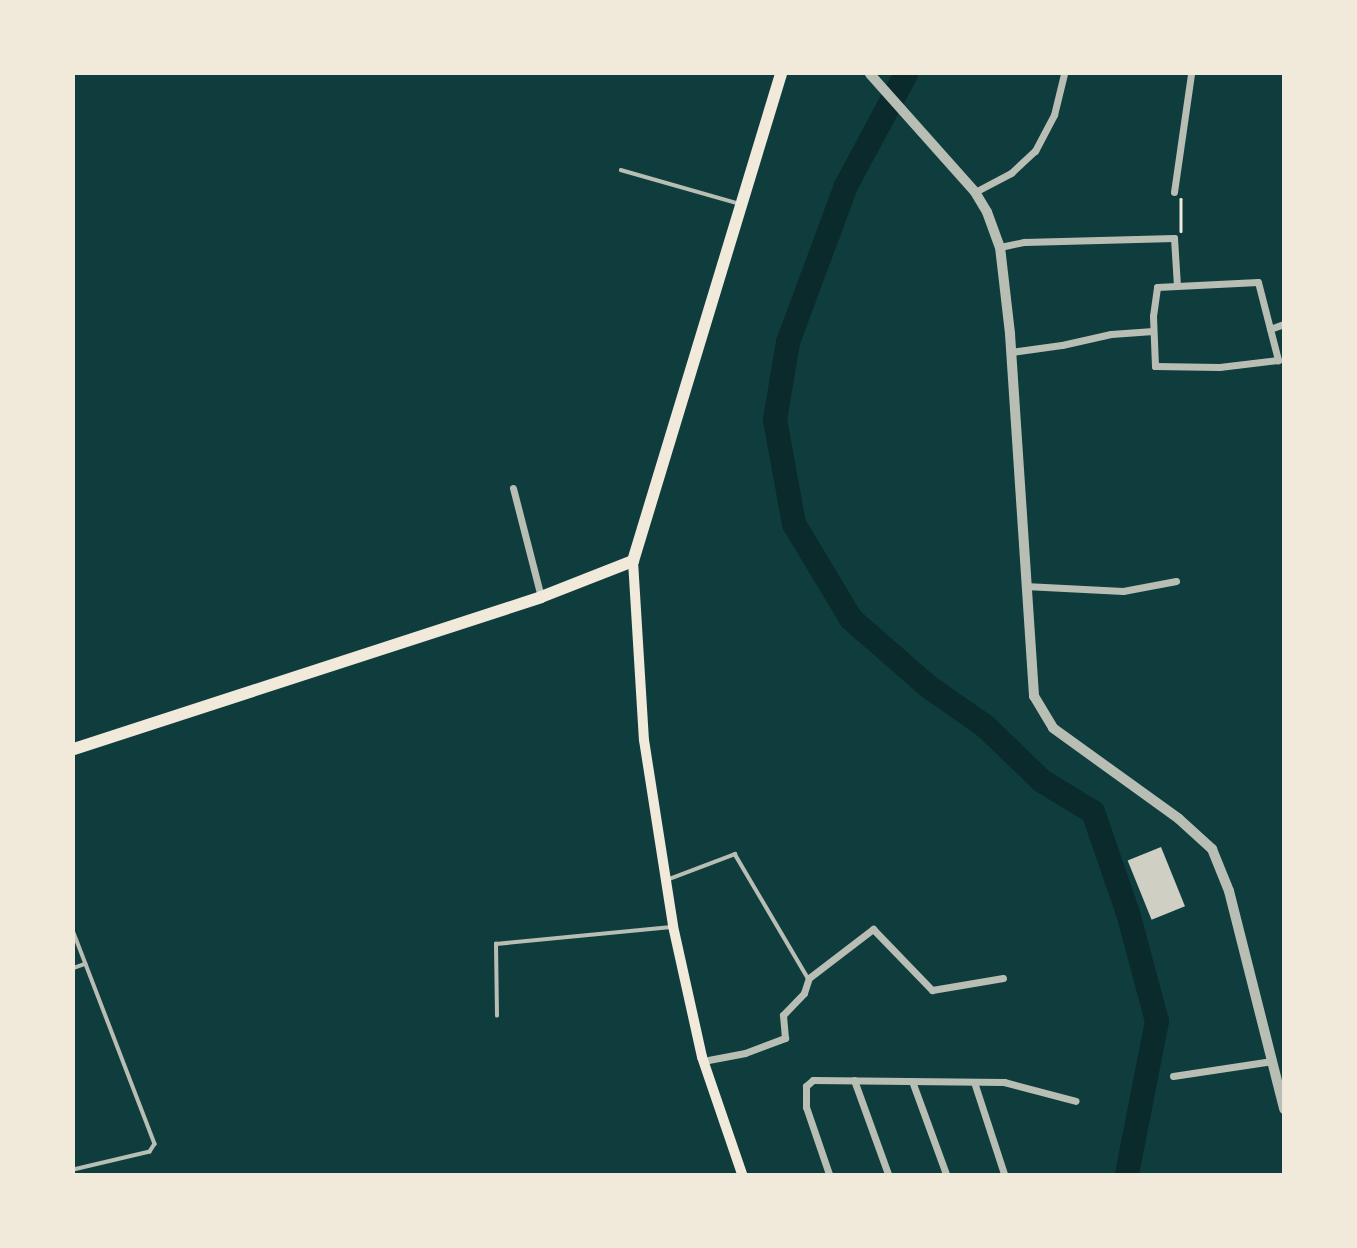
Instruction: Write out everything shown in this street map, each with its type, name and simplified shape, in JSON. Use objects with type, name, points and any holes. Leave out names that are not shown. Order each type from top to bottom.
[{"type":"main road","points":[[742,1174],[704,1061],[673,926],[644,740],[633,561],[781,74]]},
{"type":"main road","points":[[74,749],[541,597],[633,561]]},
{"type":"street","points":[[870,74],[975,192],[987,212],[1000,247],[1011,352],[1030,677],[1042,714],[1053,728],[1179,819],[1212,849],[1229,891],[1283,1109]]},
{"type":"street","points":[[975,192],[1011,173],[1035,151],[1054,115],[1064,74]]},
{"type":"street","points":[[1174,192],[1191,74]]},
{"type":"street","points":[[1000,247],[1024,242],[1174,238],[1177,286]]},
{"type":"street","points":[[1258,282],[1278,360],[1191,368],[1155,366],[1153,331],[1157,287],[1177,286],[1258,282]]},
{"type":"street","points":[[1270,329],[1283,324]]},
{"type":"street","points":[[1011,352],[1062,345],[1111,334],[1153,331]]},
{"type":"street","points":[[513,488],[541,597]]},
{"type":"street","points":[[1026,586],[1123,591],[1176,581]]},
{"type":"street","points":[[704,1061],[745,1053],[785,1038],[783,1015],[804,993],[808,978],[873,929],[932,990],[1003,978]]},
{"type":"street","points":[[1173,1076],[1272,1061]]},
{"type":"street","points":[[829,1174],[806,1107],[806,1086],[813,1080],[1004,1082],[1076,1101]]},
{"type":"street","points":[[854,1080],[888,1174]]},
{"type":"street","points":[[912,1081],[946,1174]]},
{"type":"street","points":[[974,1082],[1004,1174]]},
{"type":"lane","points":[[621,170],[741,204]]},
{"type":"lane","points":[[665,880],[735,854],[808,978]]},
{"type":"lane","points":[[498,1016],[496,944],[673,926]]},
{"type":"lane","points":[[74,933],[155,1144],[150,1152],[74,1170]]},
{"type":"lane","points":[[74,968],[85,964]]},
{"type":"path","points":[[1174,192],[1181,198],[1182,223],[1180,234],[1174,238]]},
{"type":"building","points":[[1161,847],[1185,906],[1152,920],[1128,860]]},
{"type":"waterway","points":[[906,74],[846,186],[788,342],[775,420],[794,524],[851,619],[929,687],[985,726],[1042,781],[1093,812],[1128,913],[1157,1021],[1127,1174]]}]
